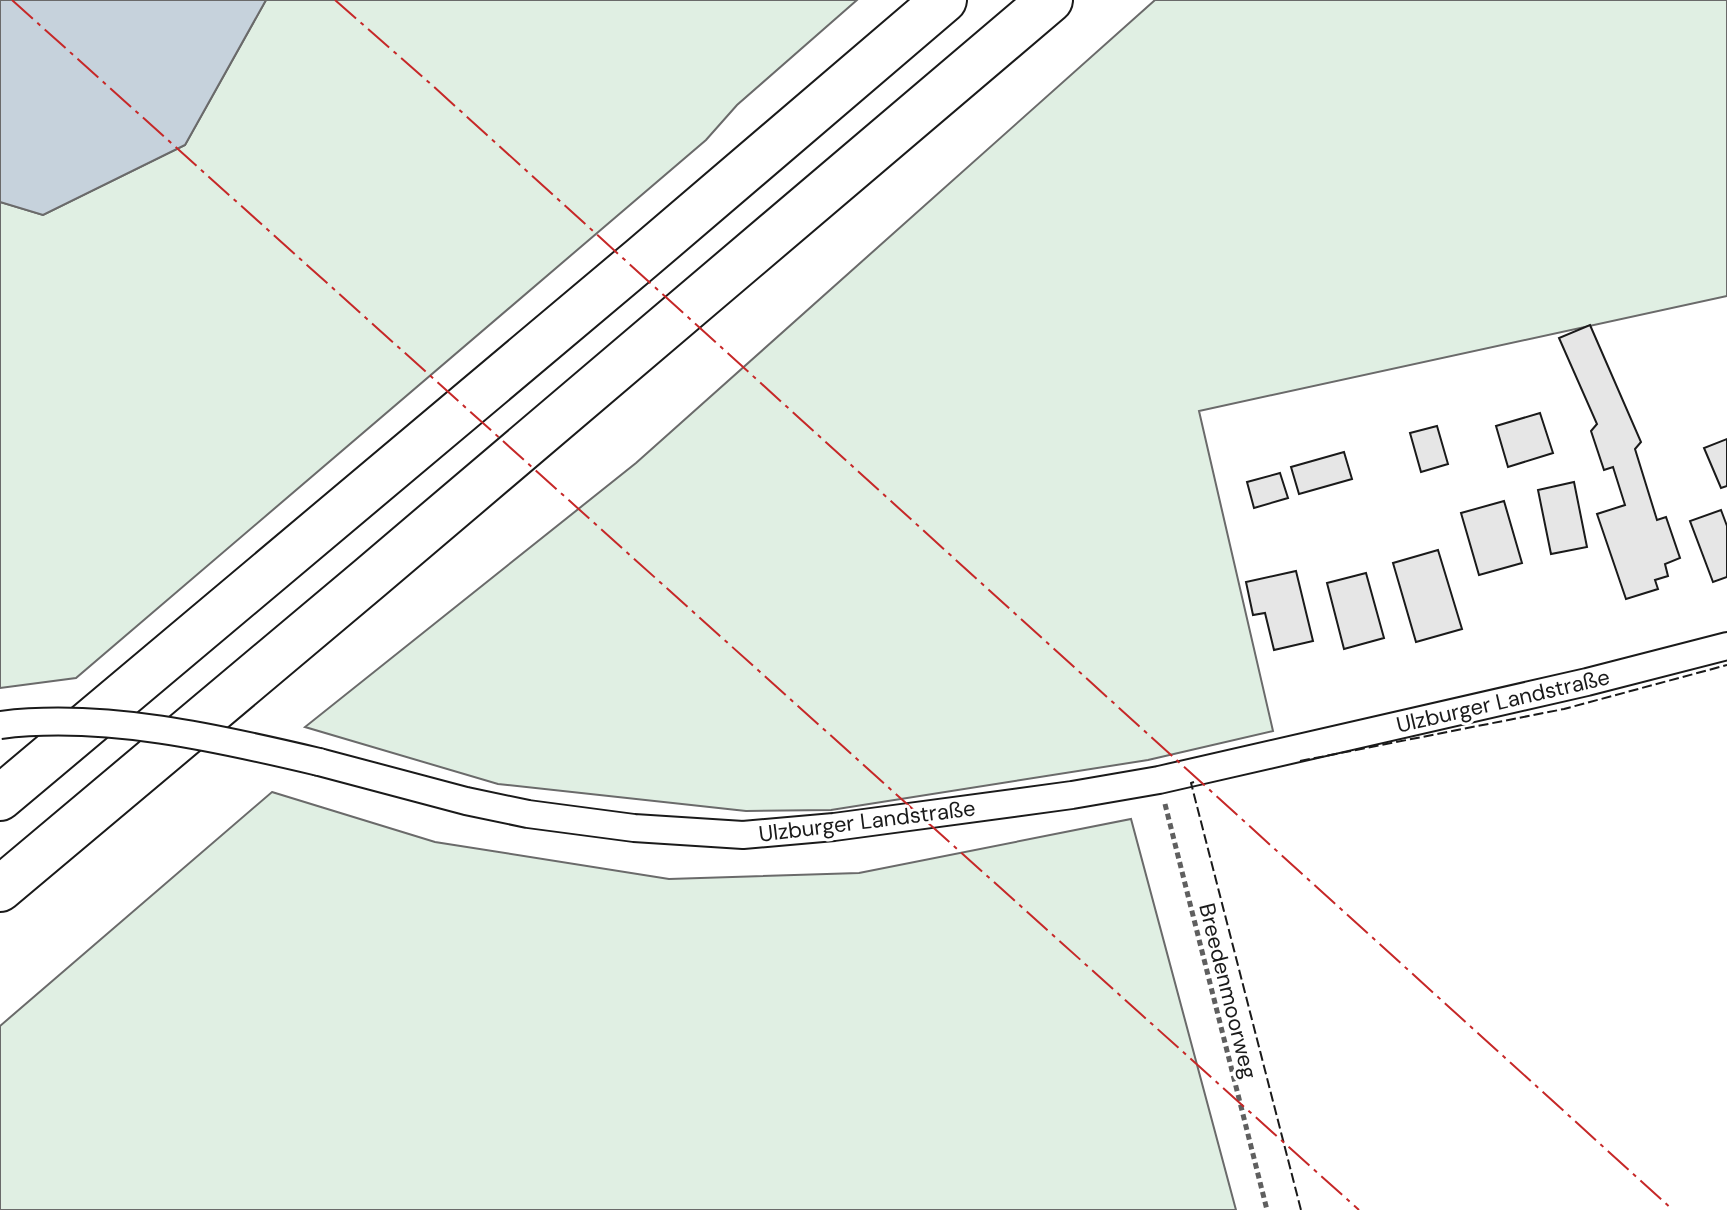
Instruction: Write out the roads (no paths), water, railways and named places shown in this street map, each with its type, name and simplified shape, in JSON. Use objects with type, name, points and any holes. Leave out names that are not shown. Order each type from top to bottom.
[{"type":"highway","points":[[0,798],[944,0]]},
{"type":"highway","points":[[0,889],[1050,0]]},
{"type":"street","name":"Ulzburger Landstraße","points":[[0,725],[77,722],[204,735],[528,814],[634,828],[743,835],[834,827],[1159,780],[1587,682],[1727,646]]}]
